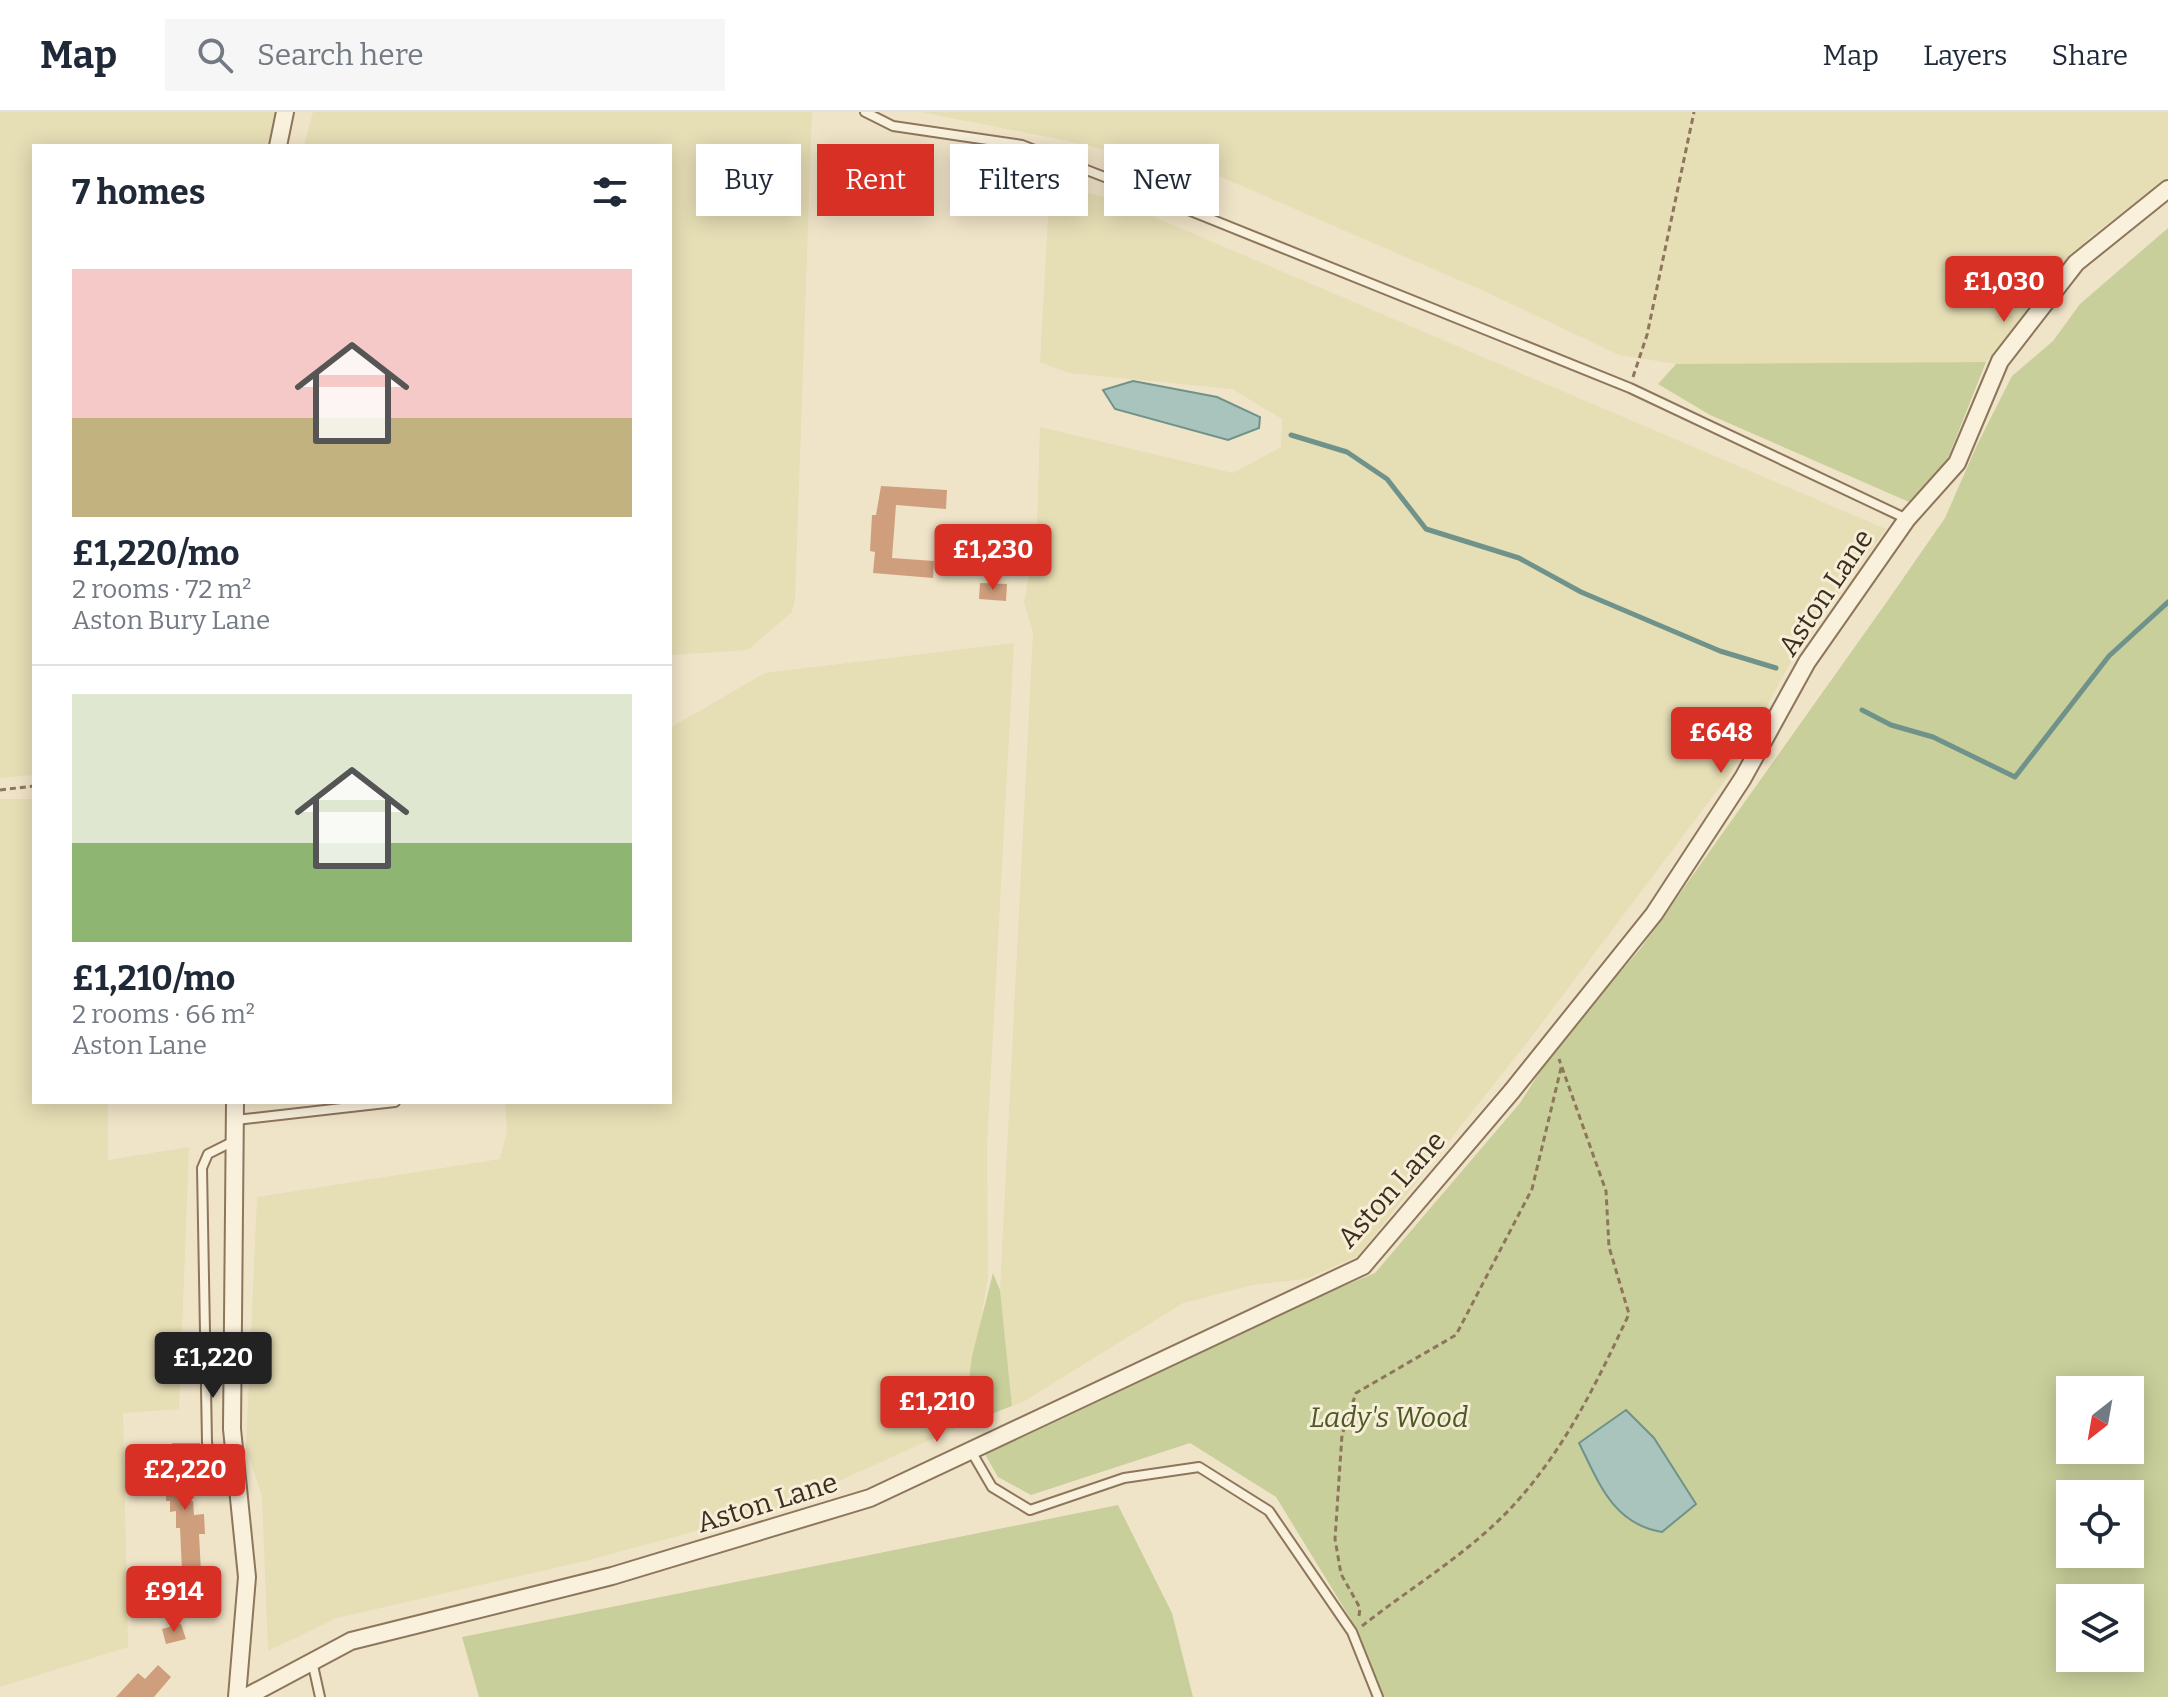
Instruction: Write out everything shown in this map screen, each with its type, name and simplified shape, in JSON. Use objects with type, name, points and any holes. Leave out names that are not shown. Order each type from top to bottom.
[{"type":"street","points":[[278,144],[285,112]]},
{"type":"street","name":"Aston Lane","points":[[246,1697],[351,1641],[612,1576],[870,1498],[1363,1266],[1654,914],[1743,778],[1807,662],[1907,519],[1957,463],[2000,361],[2076,263],[2168,189]]},
{"type":"street","points":[[235,1104],[234,1468],[247,1577],[237,1697]]},
{"type":"lane","points":[[865,112],[893,126],[1022,145],[1630,388],[1907,519]]},
{"type":"lane","points":[[236,1120],[377,1104]]},
{"type":"lane","points":[[234,1468],[211,1468],[207,1442],[202,1168],[208,1154],[237,1140]]},
{"type":"lane","points":[[971,1450],[992,1487],[1030,1510],[1124,1478],[1199,1467],[1269,1511],[1352,1632],[1378,1697]]},
{"type":"lane","points":[[312,1660],[320,1697]]},
{"type":"path","points":[[1630,388],[1647,335],[1694,112]]},
{"type":"path","points":[[0,790],[32,786]]},
{"type":"path","points":[[1352,1632],[1458,1554],[1519,1500],[1577,1422],[1629,1314],[1609,1247],[1606,1191],[1562,1064],[1549,1042]]},
{"type":"path","points":[[1358,1622],[1360,1608],[1341,1574],[1335,1539],[1342,1435],[1356,1393],[1456,1335],[1532,1189],[1562,1064]]},
{"type":"shaded area","points":[[0,112],[275,112],[268,144],[32,144],[32,775],[0,778]]},
{"type":"shaded area","points":[[313,112],[812,112],[795,599],[792,612],[748,650],[672,655],[672,144],[305,144]]},
{"type":"shaded area","points":[[921,112],[2168,112],[2168,178],[2090,237],[1986,362],[1676,364],[1619,355],[1484,291],[1219,177],[1219,144],[1104,144],[1104,150]]},
{"type":"shaded area","points":[[1088,193],[1104,197],[1104,216],[1152,216],[1886,529],[1797,650],[1732,771],[1533,1035],[1358,1256],[1306,1279],[1253,1285],[1183,1303],[1012,1406],[1000,1290],[1033,632],[1024,603],[1037,525],[1040,427],[1233,473],[1281,447],[1282,419],[1232,389],[1069,373],[1040,362],[1048,216],[1088,216]]},
{"type":"shaded area","points":[[1014,643],[987,1146],[988,1277],[963,1425],[774,1510],[585,1561],[337,1618],[268,1651],[262,1496],[246,1448],[257,1197],[500,1159],[507,1131],[505,1104],[672,1104],[672,727],[765,673]]},
{"type":"shaded area","points":[[0,799],[32,799],[32,1104],[108,1104],[108,1160],[189,1147],[179,1409],[123,1413],[128,1647],[0,1687]]},
{"type":"green space","name":"Lady's Wood","points":[[2168,228],[2168,1697],[1381,1697],[1350,1618],[1276,1497],[1190,1443],[1031,1495],[998,1477],[983,1451],[1230,1333],[1375,1273],[1520,1103],[1554,1049],[1641,948],[1945,518],[2012,376],[2053,341],[2080,304]]},
{"type":"green space","points":[[1986,362],[1946,463],[1909,502],[1710,415],[1658,384],[1676,364]]},
{"type":"green space","points":[[993,1273],[1000,1290],[1012,1406],[963,1425],[972,1356]]},
{"type":"green space","points":[[1118,1505],[1172,1613],[1193,1697],[479,1697],[462,1637]]},
{"type":"water","points":[[1133,381],[1217,397],[1260,417],[1259,428],[1228,440],[1115,409],[1103,390]]},
{"type":"water","points":[[1626,1410],[1654,1438],[1696,1504],[1662,1532],[1645,1528],[1619,1511],[1601,1487],[1579,1443]]},
{"type":"building","points":[[881,486],[947,490],[946,509],[896,505],[892,558],[934,561],[933,578],[873,573],[875,552],[870,551],[872,515],[876,515]]},
{"type":"building","points":[[980,583],[1007,584],[1006,601],[979,599]]},
{"type":"building","points":[[172,1443],[200,1443],[200,1460],[189,1460],[188,1467],[189,1501],[193,1501],[194,1515],[204,1514],[205,1534],[199,1534],[202,1591],[183,1592],[180,1528],[176,1528],[176,1511],[170,1512],[170,1501],[166,1501],[166,1449],[172,1448]]},
{"type":"building","points":[[181,1624],[186,1639],[166,1644],[162,1629]]},
{"type":"building","points":[[158,1665],[171,1677],[154,1697],[116,1697],[138,1673],[145,1679]]},
{"type":"waterway","points":[[1291,435],[1347,452],[1387,479],[1426,529],[1519,558],[1581,592],[1720,651],[1776,668]]},
{"type":"waterway","points":[[1862,710],[1891,725],[1933,737],[2015,777],[2109,656],[2168,602]]}]
